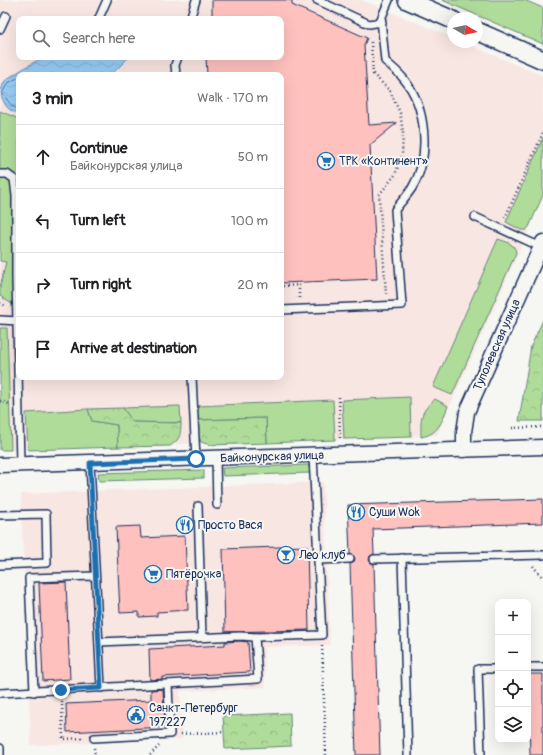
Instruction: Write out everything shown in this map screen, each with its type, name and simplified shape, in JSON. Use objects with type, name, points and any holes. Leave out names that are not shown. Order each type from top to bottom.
[{"type":"street","points":[[407,0],[447,17]]},
{"type":"street","points":[[483,34],[543,60]]},
{"type":"street","name":"Туполевская улица","points":[[464,450],[464,432],[467,412],[542,244]]},
{"type":"street","name":"Байконурская улица","points":[[0,466],[543,447]]},
{"type":"lane","points":[[100,16],[107,0]]},
{"type":"lane","points":[[191,16],[196,0]]},
{"type":"lane","points":[[317,0],[369,24],[382,22]]},
{"type":"lane","points":[[284,310],[402,305],[395,210],[412,188],[423,161],[424,127],[418,103],[404,79],[385,61],[382,22],[389,0]]},
{"type":"lane","points":[[0,29],[6,16]]},
{"type":"lane","points":[[176,72],[175,65],[177,60]]},
{"type":"lane","points":[[0,174],[7,174],[14,179],[16,196]]},
{"type":"lane","points":[[475,217],[542,244]]},
{"type":"lane","points":[[0,320],[16,321]]},
{"type":"lane","points":[[19,380],[20,465]]},
{"type":"lane","points":[[192,380],[196,459]]},
{"type":"lane","points":[[99,642],[202,637],[322,635],[314,455]]},
{"type":"lane","points":[[216,458],[218,505]]},
{"type":"lane","points":[[90,463],[101,688]]},
{"type":"lane","points":[[198,506],[202,637]]},
{"type":"lane","points":[[0,515],[46,514],[48,563],[0,565]]},
{"type":"lane","points":[[374,559],[543,555]]},
{"type":"lane","points":[[402,558],[408,755]]},
{"type":"lane","points":[[318,560],[350,559]]},
{"type":"lane","points":[[34,692],[29,578],[96,576]]},
{"type":"lane","points":[[0,693],[258,679],[255,637]]},
{"type":"lane","points":[[531,668],[543,667]]},
{"type":"lane","points":[[482,755],[478,669],[495,669]]},
{"type":"lane","points":[[94,738],[170,734],[168,684]]},
{"type":"lane","points":[[0,748],[0,755]]},
{"type":"path","points":[[369,24],[373,74],[390,91],[400,113],[403,132],[402,156],[395,175],[379,195],[386,294],[379,295]]},
{"type":"path","points":[[504,220],[543,133]]},
{"type":"path","points":[[284,286],[298,285],[299,299]]},
{"type":"path","points":[[293,299],[306,298]]},
{"type":"path","points":[[339,397],[341,454]]},
{"type":"path","points":[[512,428],[543,427]]},
{"type":"path","points":[[322,635],[326,755]]},
{"type":"path","points":[[61,690],[63,739],[94,738]]},
{"type":"path","points":[[170,734],[224,732]]},
{"type":"shaded area","points":[[0,0],[362,0],[447,35],[447,48],[476,48],[543,76],[543,197],[437,435],[0,450]]},
{"type":"shaded area","points":[[323,482],[330,645],[264,647],[265,687],[180,691],[182,739],[31,745],[21,494]]},
{"type":"green space","points":[[442,0],[524,0],[543,8],[543,44],[483,18],[483,12],[470,12]]},
{"type":"green space","points":[[0,111],[16,118],[16,304],[12,304],[0,296],[0,287],[6,262],[0,261]]},
{"type":"green space","points":[[543,138],[543,195],[529,227],[526,230],[521,230],[506,222]]},
{"type":"green space","points":[[498,239],[512,245],[516,253],[452,395],[433,387]]},
{"type":"green space","points":[[543,320],[543,421],[519,421],[531,346]]},
{"type":"green space","points":[[0,328],[7,328],[11,450],[0,450]]},
{"type":"green space","points":[[410,397],[411,437],[344,439],[342,400]]},
{"type":"green space","points":[[435,399],[448,406],[442,422],[436,430],[421,437],[422,416],[426,408]]},
{"type":"green space","points":[[333,400],[335,440],[267,443],[266,418],[198,420],[197,406]]},
{"type":"green space","points":[[180,406],[181,423],[132,422],[123,408]]},
{"type":"green space","points":[[123,408],[133,422],[181,423],[178,439],[170,446],[118,447],[117,425],[92,421],[88,409]]},
{"type":"green space","points":[[88,409],[92,421],[117,425],[118,447],[28,450],[26,413]]},
{"type":"green space","points":[[266,418],[267,443],[210,445],[201,442],[198,434],[198,420]]},
{"type":"green space","points":[[309,465],[310,473],[223,476],[222,468]]},
{"type":"green space","points":[[204,470],[204,478],[99,481],[98,473]]},
{"type":"green space","points":[[290,713],[291,746],[225,749],[223,716]]},
{"type":"water","points":[[38,60],[126,60],[114,72],[18,72]]},
{"type":"water","points":[[16,73],[16,112],[11,111],[7,107],[1,96],[4,82]]},
{"type":"building","name":"ТРК «Континент»","points":[[212,0],[292,0],[292,5],[367,38],[364,45],[369,125],[397,123],[370,145],[377,279],[284,283],[284,72],[207,72],[206,60],[284,60],[284,16],[212,16]]},
{"type":"building","points":[[543,499],[543,523],[373,529],[374,554],[370,556],[369,560],[374,564],[380,755],[356,755],[350,564],[353,563],[355,559],[354,556],[350,554],[348,505]]},
{"type":"building","name":"Пятёрочка","points":[[140,526],[141,538],[185,536],[188,610],[157,612],[157,616],[139,617],[139,612],[120,613],[116,527]]},
{"type":"building","points":[[307,546],[309,630],[225,632],[223,549]]},
{"type":"building","points":[[66,582],[70,679],[43,681],[39,583]]},
{"type":"building","points":[[225,642],[248,642],[250,672],[162,677],[162,679],[150,680],[149,649],[225,645]]},
{"type":"building","points":[[531,674],[543,674],[543,755],[530,755]]},
{"type":"building","points":[[163,689],[165,727],[67,732],[66,704],[151,700],[151,690]]},
{"type":"place","name":"ТРК «Континент»","points":[[326,161]]},
{"type":"place","name":"Суши Wok","points":[[356,512]]},
{"type":"place","name":"Просто Вася","points":[[185,525]]},
{"type":"place","name":"Лео клуб","points":[[286,555]]},
{"type":"place","name":"Пятёрочка","points":[[153,574]]},
{"type":"place","name":"Санкт-Петербург 197227","points":[[136,715]]},
{"type":"route","points":[[61,690],[101,688],[90,463],[196,459]]}]
